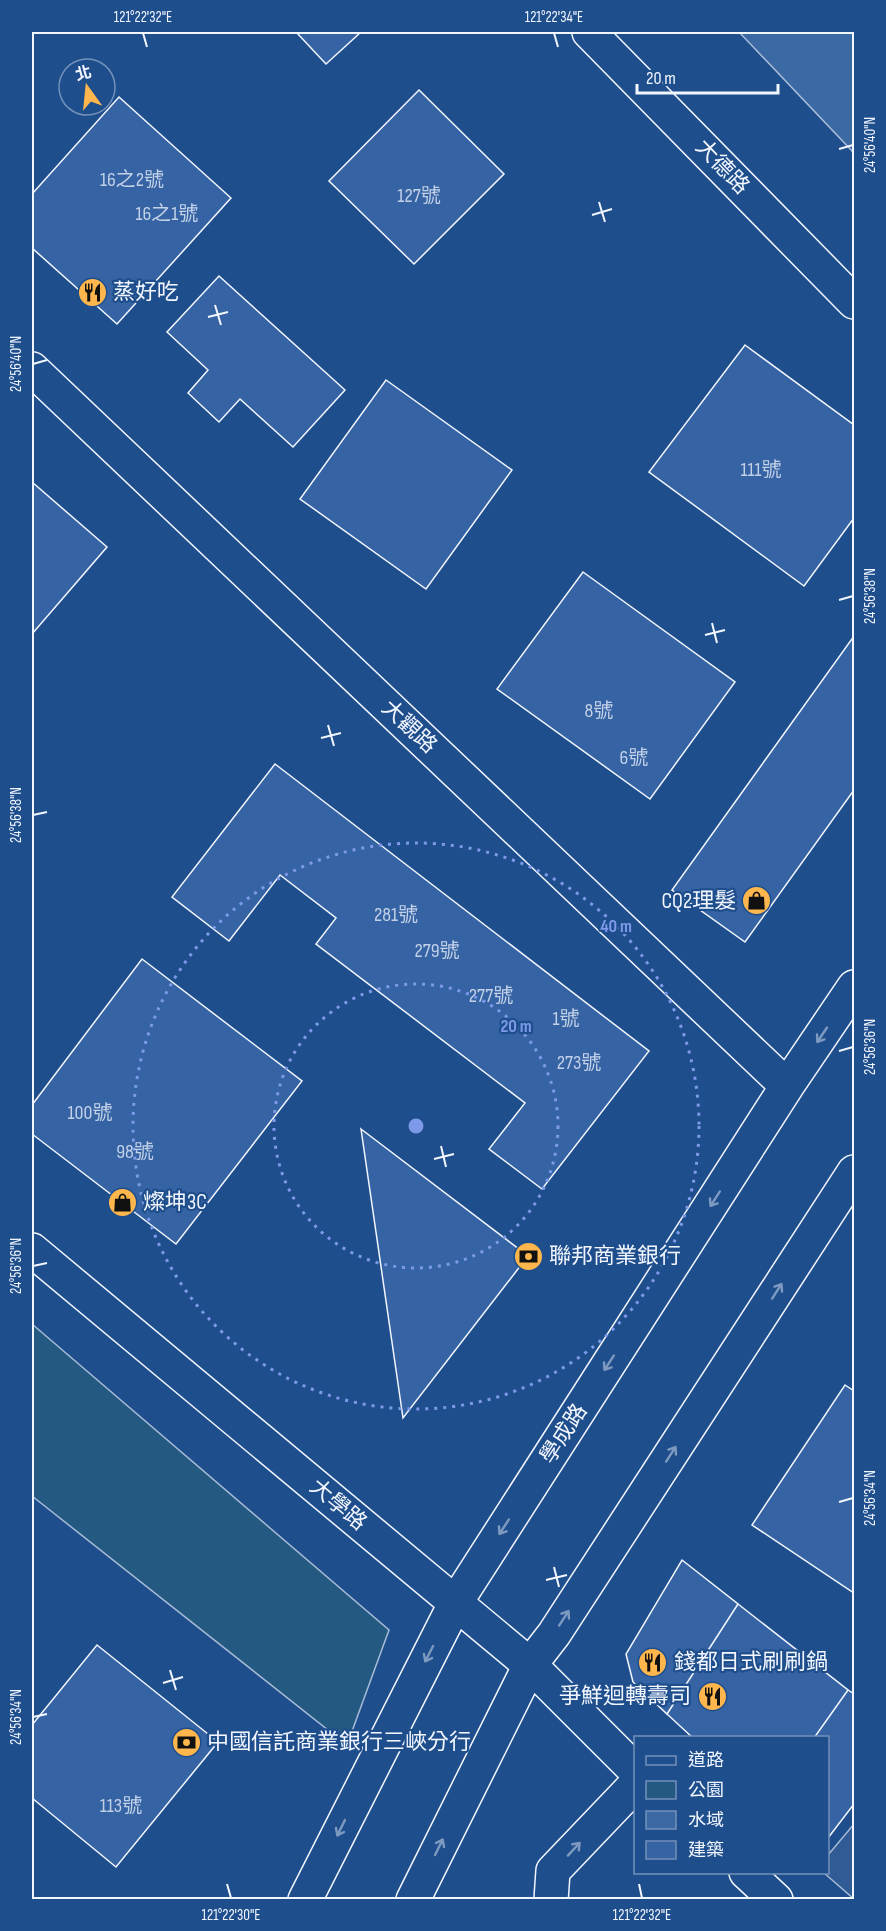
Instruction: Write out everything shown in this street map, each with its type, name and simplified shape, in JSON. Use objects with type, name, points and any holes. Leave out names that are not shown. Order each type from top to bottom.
[{"type":"street","name":"大德路","points":[[589,32],[855,302]]},
{"type":"street","name":"大觀路","points":[[32,369],[787,1086]]},
{"type":"street","name":"學成路","points":[[305,1899],[456,1602],[787,1086],[855,987]]},
{"type":"street","points":[[413,1899],[530,1665],[560,1624],[855,1172]]},
{"type":"street","name":"大學路","points":[[32,1250],[530,1665],[634,1770]]},
{"type":"street","points":[[551,1899],[553,1871],[634,1786]]},
{"type":"street","points":[[748,1874],[776,1899]]},
{"type":"green space","points":[[32,1324],[389,1630],[347,1745],[32,1496]]},
{"type":"shaded area","points":[[854,1824],[854,1899],[825,1874],[829,1874],[829,1854]]},
{"type":"water","points":[[739,32],[854,32],[854,153]]},
{"type":"building","points":[[296,32],[361,32],[326,64]]},
{"type":"building","points":[[419,90],[504,174],[414,264],[329,181]]},
{"type":"building","points":[[119,97],[231,198],[117,324],[32,248],[32,194],[101,117],[117,117]]},
{"type":"building","points":[[219,276],[345,390],[293,447],[240,399],[219,422],[188,393],[208,370],[167,332]]},
{"type":"building","points":[[745,345],[854,425],[854,518],[804,586],[649,472]]},
{"type":"building","points":[[386,380],[512,470],[426,589],[300,499]]},
{"type":"building","points":[[32,482],[107,547],[32,634]]},
{"type":"building","points":[[583,572],[735,682],[650,799],[497,689]]},
{"type":"building","points":[[854,636],[854,790],[745,942],[672,890]]},
{"type":"building","points":[[275,764],[649,1051],[542,1189],[489,1149],[525,1103],[316,944],[336,918],[280,875],[229,941],[172,897]]},
{"type":"building","points":[[142,959],[302,1081],[176,1244],[32,1134],[32,1105]]},
{"type":"building","points":[[361,1129],[528,1256],[403,1418]]},
{"type":"building","points":[[845,1385],[854,1391],[854,1593],[752,1525]]},
{"type":"building","points":[[682,1560],[738,1604],[667,1714],[633,1682],[626,1654]]},
{"type":"building","points":[[738,1604],[848,1690],[815,1736],[691,1736],[667,1714]]},
{"type":"building","points":[[97,1645],[218,1742],[116,1867],[32,1798],[32,1725]]},
{"type":"building","points":[[848,1690],[854,1694],[854,1804],[829,1837],[829,1736],[815,1736]]},
{"type":"place","name":"蒸好吃","points":[[92,292]]},
{"type":"place","name":"CQ2理髮","points":[[757,901]]},
{"type":"place","name":"燦坤3C","points":[[122,1202]]},
{"type":"place","name":"聯邦商業銀行","points":[[528,1256]]},
{"type":"place","name":"錢都日式刷刷鍋","points":[[653,1662]]},
{"type":"place","name":"爭鮮迴轉壽司","points":[[712,1696]]},
{"type":"place","name":"中國信託商業銀行三峽分行","points":[[186,1742]]}]
